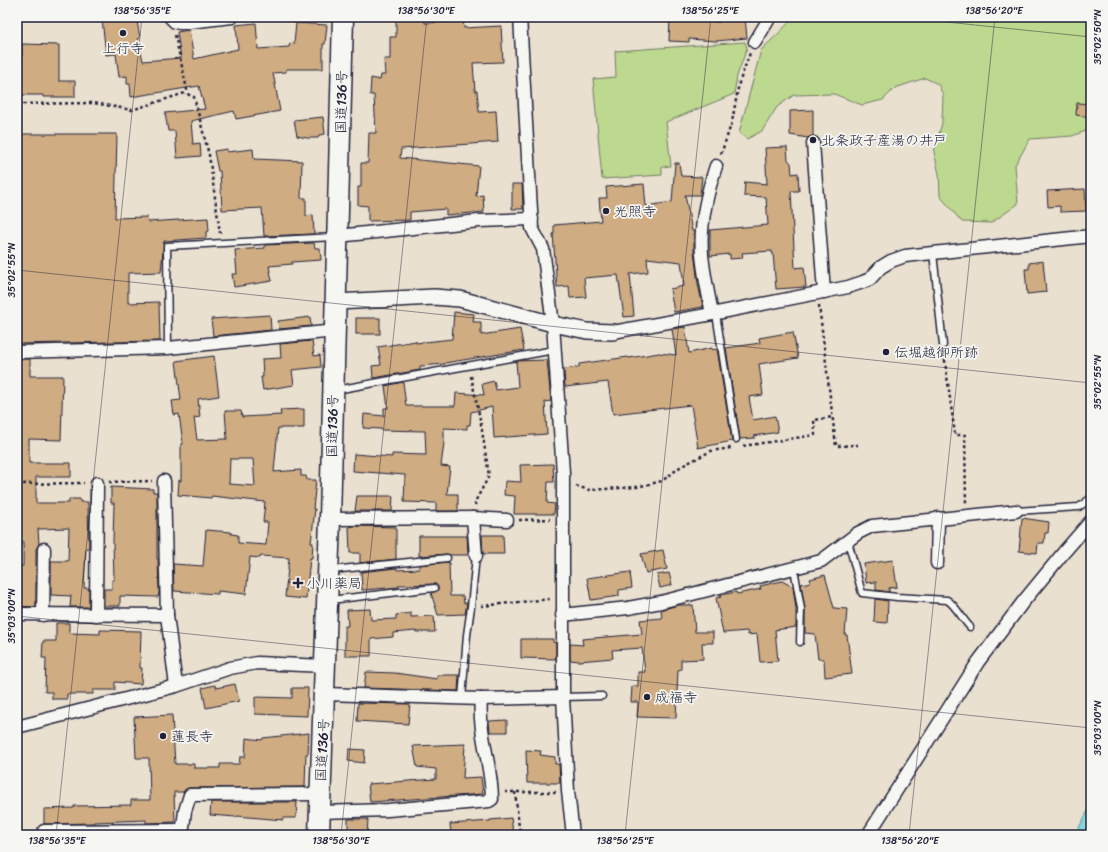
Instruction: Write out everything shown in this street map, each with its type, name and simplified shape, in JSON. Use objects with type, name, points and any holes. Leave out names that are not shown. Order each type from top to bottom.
[{"type":"highway","name":"国道136号","points":[[319,835],[325,694],[343,17]]},
{"type":"street","points":[[171,18],[175,22],[180,23],[232,17]]},
{"type":"street","points":[[520,17],[532,228],[543,249],[553,324],[563,481],[563,697],[568,792],[573,835]]},
{"type":"street","points":[[755,42],[770,17]]},
{"type":"street","points":[[813,143],[821,292]]},
{"type":"street","points":[[714,314],[703,262],[702,240],[704,213],[716,166]]},
{"type":"street","points":[[338,236],[479,221],[532,218]]},
{"type":"street","points":[[336,302],[434,297],[460,298],[553,324],[587,331],[613,332],[714,314],[863,282],[870,279],[881,267],[904,256],[1091,236]]},
{"type":"street","points":[[17,352],[168,348],[335,331]]},
{"type":"street","points":[[164,481],[167,615],[176,686]]},
{"type":"street","points":[[96,615],[97,483]]},
{"type":"street","points":[[562,615],[628,608],[661,602],[821,561],[858,533],[872,526],[1016,510]]},
{"type":"street","points":[[473,518],[476,556]]},
{"type":"street","points":[[330,519],[473,518],[507,520]]},
{"type":"street","points":[[937,563],[938,518]]},
{"type":"street","points":[[868,835],[978,662],[1028,596],[1091,521]]},
{"type":"street","points":[[43,614],[44,548]]},
{"type":"street","points":[[17,614],[167,615]]},
{"type":"street","points":[[17,727],[176,686],[230,668],[257,664],[325,666]]},
{"type":"street","points":[[325,694],[462,699],[563,697]]},
{"type":"street","points":[[44,831],[182,832],[185,811],[190,796],[320,803],[388,810],[489,801],[492,799],[492,792],[480,707],[481,699]]},
{"type":"lane","points":[[168,348],[167,246],[338,236]]},
{"type":"lane","points":[[933,253],[943,345]]},
{"type":"lane","points":[[714,314],[736,439]]},
{"type":"lane","points":[[333,390],[554,350]]},
{"type":"lane","points":[[1016,510],[1079,507],[1091,498]]},
{"type":"lane","points":[[848,541],[862,593],[947,600],[953,604],[970,627]]},
{"type":"lane","points":[[462,699],[476,556]]},
{"type":"lane","points":[[328,570],[447,558]]},
{"type":"lane","points":[[794,568],[801,609],[800,642]]},
{"type":"lane","points":[[327,600],[434,588]]},
{"type":"lane","points":[[563,697],[602,696]]},
{"type":"path","points":[[171,18],[188,94]]},
{"type":"path","points":[[716,166],[732,122],[739,83],[755,42]]},
{"type":"path","points":[[17,104],[94,103],[132,110],[188,94],[194,97],[209,155],[221,243]]},
{"type":"path","points":[[821,292],[836,446],[858,445]]},
{"type":"path","points":[[943,345],[955,434],[965,435],[966,516]]},
{"type":"path","points":[[468,365],[481,424],[489,476],[476,500],[473,518]]},
{"type":"path","points":[[742,447],[815,435],[814,420],[833,417]]},
{"type":"path","points":[[563,481],[588,490],[637,487],[662,481],[680,466],[711,451],[734,448]]},
{"type":"path","points":[[507,520],[562,519]]},
{"type":"path","points":[[471,607],[562,598]]},
{"type":"path","points":[[492,792],[568,792]]},
{"type":"path","points":[[515,792],[520,835]]},
{"type":"green space","points":[[794,17],[1091,17],[1091,129],[1072,136],[1030,139],[1015,165],[1018,204],[991,223],[962,222],[940,196],[939,174],[934,152],[942,123],[943,95],[938,84],[925,78],[895,88],[883,100],[862,105],[834,94],[794,95],[777,107],[762,131],[747,139],[739,133],[761,50]]},
{"type":"green space","points":[[745,42],[747,48],[737,76],[734,94],[666,122],[671,166],[662,167],[662,175],[602,179],[593,79],[616,77],[615,51]]},
{"type":"water","points":[[1091,805],[1091,835],[1075,835]]},
{"type":"building","points":[[132,17],[132,21],[137,21],[140,38],[138,38],[143,61],[181,58],[177,32],[189,30],[194,59],[238,49],[236,25],[256,23],[258,49],[289,47],[290,43],[294,44],[296,23],[327,25],[325,44],[323,44],[323,69],[286,69],[286,72],[273,73],[280,111],[236,119],[234,111],[191,121],[193,144],[200,143],[201,156],[177,158],[175,131],[168,131],[165,113],[205,109],[199,86],[131,97],[130,84],[127,84],[127,76],[119,77],[116,54],[106,55],[102,19]]},
{"type":"building","points":[[670,17],[686,17],[686,20],[720,22],[720,17],[745,17],[747,38],[716,41],[689,39],[689,42],[669,41]]},
{"type":"building","points":[[396,18],[425,18],[425,23],[463,21],[464,28],[501,26],[503,62],[473,63],[475,91],[477,91],[479,112],[496,111],[498,142],[401,149],[400,158],[479,166],[476,196],[483,195],[484,212],[446,215],[446,209],[410,212],[410,220],[368,221],[368,206],[358,205],[358,187],[361,187],[361,163],[368,163],[369,133],[376,133],[374,95],[370,95],[371,78],[380,80],[381,75],[385,75],[384,59],[390,59],[390,37],[396,37]]},
{"type":"building","points":[[22,44],[59,45],[59,81],[75,81],[75,97],[17,95],[17,83],[22,83]]},
{"type":"building","points":[[1077,103],[1091,104],[1091,117],[1076,115]]},
{"type":"building","points":[[813,110],[813,136],[808,138],[790,135],[790,111]]},
{"type":"building","points":[[323,117],[325,134],[319,135],[318,138],[297,136],[294,120]]},
{"type":"building","points":[[17,134],[117,134],[115,218],[147,217],[148,222],[208,218],[209,231],[206,232],[206,238],[164,241],[161,272],[128,273],[128,303],[159,302],[160,341],[17,344]]},
{"type":"building","points":[[787,147],[788,160],[791,163],[792,174],[798,173],[799,191],[791,191],[795,268],[804,267],[806,287],[776,289],[772,251],[742,253],[743,258],[730,259],[730,254],[710,256],[710,230],[768,225],[766,197],[744,196],[745,182],[767,184],[765,148]]},
{"type":"building","points":[[227,149],[227,152],[253,149],[254,159],[302,161],[301,198],[306,198],[306,216],[313,215],[314,234],[264,236],[262,208],[222,210],[220,171],[218,171],[214,151]]},
{"type":"building","points":[[675,163],[679,163],[681,176],[702,177],[700,195],[685,195],[692,231],[694,231],[694,251],[698,284],[703,307],[674,312],[670,289],[684,286],[681,262],[647,258],[648,272],[630,274],[634,316],[624,317],[618,275],[584,278],[586,297],[570,298],[569,286],[557,287],[553,234],[554,225],[601,221],[599,198],[607,198],[606,187],[644,184],[646,206],[672,202]]},
{"type":"building","points":[[512,184],[522,184],[523,209],[512,209]]},
{"type":"building","points":[[1085,189],[1086,211],[1060,212],[1060,206],[1048,207],[1047,191]]},
{"type":"building","points":[[314,243],[315,248],[320,248],[321,260],[292,262],[292,264],[269,266],[272,281],[234,287],[232,274],[237,274],[235,250],[265,248],[265,245]]},
{"type":"building","points":[[1043,261],[1046,292],[1027,294],[1025,269],[1029,269],[1029,263]]},
{"type":"building","points":[[454,312],[474,314],[473,322],[481,322],[481,335],[520,329],[524,350],[445,364],[420,366],[420,370],[373,378],[372,366],[381,365],[378,347],[416,341],[416,343],[452,339]]},
{"type":"building","points":[[270,315],[271,330],[213,336],[211,319]]},
{"type":"building","points":[[310,317],[311,326],[279,329],[278,321]]},
{"type":"building","points":[[356,318],[380,318],[380,334],[356,334]]},
{"type":"building","points":[[685,327],[689,353],[712,348],[712,350],[717,349],[732,441],[698,448],[691,405],[613,414],[608,382],[565,387],[564,369],[579,367],[579,364],[659,353],[676,355],[672,329]]},
{"type":"building","points":[[793,332],[798,358],[759,364],[763,395],[749,397],[753,420],[775,416],[778,432],[754,436],[755,438],[740,439],[726,348],[760,343],[759,338]]},
{"type":"building","points":[[312,341],[314,356],[320,355],[321,367],[292,370],[294,385],[263,390],[261,377],[263,377],[262,359],[281,358],[280,344]]},
{"type":"building","points":[[214,356],[219,396],[198,399],[200,417],[194,418],[197,440],[227,439],[225,411],[241,411],[242,417],[281,415],[280,410],[304,409],[304,428],[278,428],[274,472],[301,470],[301,476],[306,476],[307,480],[316,480],[313,509],[315,509],[311,543],[313,543],[312,558],[310,558],[306,599],[285,597],[289,558],[261,556],[260,558],[250,557],[246,594],[218,591],[218,594],[174,591],[173,564],[203,566],[206,530],[231,532],[231,534],[238,535],[238,543],[266,545],[268,522],[263,522],[265,502],[212,496],[211,498],[178,495],[179,480],[181,481],[181,444],[183,444],[179,414],[174,415],[172,401],[181,400],[176,361]],"holes":[[[230,459],[253,459],[255,486],[229,484]]]},
{"type":"building","points":[[17,359],[30,359],[30,376],[63,376],[61,440],[29,439],[29,463],[71,463],[71,477],[36,477],[36,503],[69,503],[69,499],[80,499],[80,502],[88,502],[89,548],[86,548],[84,588],[89,588],[89,607],[70,607],[71,596],[51,595],[51,561],[68,561],[69,528],[38,529],[39,544],[36,549],[36,607],[17,606],[17,566],[23,566],[23,541],[17,541]]},
{"type":"building","points":[[547,360],[551,401],[545,402],[547,434],[494,438],[492,407],[471,412],[470,425],[467,425],[467,429],[444,428],[441,466],[450,467],[447,494],[458,494],[458,511],[436,511],[436,503],[404,502],[405,475],[353,471],[354,454],[392,457],[392,454],[426,455],[425,431],[363,428],[364,414],[384,416],[384,408],[388,408],[385,386],[403,382],[406,406],[455,406],[456,393],[484,395],[482,384],[494,381],[496,390],[518,387],[516,361]]},
{"type":"building","points":[[553,464],[554,482],[548,482],[547,503],[555,504],[554,514],[514,514],[515,496],[504,495],[505,481],[521,482],[520,465]]},
{"type":"building","points":[[111,487],[153,489],[153,492],[157,492],[158,597],[120,596],[120,606],[104,606],[104,589],[112,589],[112,580],[114,580],[114,503],[111,503]]},
{"type":"building","points":[[357,496],[393,496],[392,511],[355,511]]},
{"type":"building","points":[[1022,518],[1049,522],[1048,533],[1045,533],[1044,543],[1038,543],[1037,553],[1019,551]]},
{"type":"building","points":[[349,527],[396,527],[396,559],[360,563],[360,553],[350,553]]},
{"type":"building","points":[[482,535],[503,535],[504,554],[483,554]]},
{"type":"building","points":[[419,536],[467,536],[468,555],[447,554],[419,556]]},
{"type":"building","points":[[663,550],[667,569],[646,573],[641,554]]},
{"type":"building","points":[[893,560],[897,587],[889,588],[889,592],[876,590],[876,582],[866,583],[864,564]]},
{"type":"building","points":[[449,562],[450,596],[463,596],[464,603],[467,603],[465,614],[438,615],[431,593],[438,590],[438,587],[435,584],[399,585],[399,587],[362,590],[361,572],[396,568],[397,570],[419,569],[419,565]]},
{"type":"building","points":[[630,572],[632,588],[619,590],[619,596],[591,600],[587,578]]},
{"type":"building","points":[[669,573],[672,585],[660,588],[657,575]]},
{"type":"building","points":[[825,575],[834,608],[847,609],[845,635],[847,635],[852,674],[825,677],[824,659],[818,659],[815,634],[805,633],[805,608],[801,584],[811,582],[810,579]]},
{"type":"building","points":[[782,581],[793,587],[796,609],[796,627],[775,630],[778,661],[760,662],[757,634],[748,635],[747,631],[723,633],[716,598],[721,597],[720,595],[736,592],[737,594],[761,589],[760,586]]},
{"type":"building","points":[[875,599],[888,601],[887,623],[874,622]]},
{"type":"building","points":[[678,605],[693,605],[695,632],[713,632],[713,643],[702,643],[703,659],[681,660],[681,669],[678,670],[676,718],[637,717],[638,702],[631,702],[632,686],[638,686],[638,672],[645,672],[642,648],[612,650],[613,658],[579,661],[570,660],[570,644],[583,645],[582,639],[642,634],[640,620],[662,618],[661,610]]},
{"type":"building","points":[[370,609],[371,620],[396,619],[396,615],[411,613],[411,617],[434,616],[435,632],[416,631],[393,633],[393,637],[371,639],[371,656],[345,656],[345,626],[348,626],[347,610]]},
{"type":"building","points":[[56,623],[69,623],[69,633],[100,634],[100,630],[141,631],[141,684],[115,682],[115,690],[93,690],[93,694],[67,694],[67,699],[52,699],[52,692],[45,692],[46,658],[42,658],[43,641],[56,641]]},
{"type":"building","points":[[521,639],[553,639],[553,642],[556,643],[556,659],[521,658]]},
{"type":"building","points":[[366,672],[395,673],[437,679],[437,675],[459,675],[458,691],[364,688]]},
{"type":"building","points":[[235,684],[239,701],[206,708],[202,688],[215,685],[216,688]]},
{"type":"building","points":[[292,688],[308,688],[307,716],[255,714],[255,697],[292,698]]},
{"type":"building","points":[[358,703],[410,704],[408,724],[357,721]]},
{"type":"building","points":[[172,715],[175,764],[194,764],[194,768],[220,768],[220,764],[239,764],[240,757],[245,757],[246,738],[262,740],[263,738],[309,733],[308,754],[306,754],[305,787],[189,788],[183,792],[174,792],[175,822],[146,823],[146,820],[44,824],[44,809],[74,808],[74,806],[131,805],[131,800],[150,800],[149,758],[136,758],[134,717]]},
{"type":"building","points":[[507,720],[507,732],[490,732],[489,721]]},
{"type":"building","points":[[465,744],[463,778],[481,777],[483,794],[370,802],[368,784],[436,779],[436,769],[417,767],[413,746]]},
{"type":"building","points":[[349,749],[365,750],[364,763],[348,761]]},
{"type":"building","points":[[526,750],[541,751],[540,755],[555,757],[555,764],[559,764],[560,783],[527,783]]},
{"type":"building","points":[[211,802],[297,802],[296,818],[283,818],[283,820],[210,815]]},
{"type":"building","points":[[511,818],[513,832],[487,835],[451,835],[450,824]]},
{"type":"building","points":[[348,819],[368,819],[367,835],[348,835]]},
{"type":"place","name":"上行寺","points":[[123,33]]},
{"type":"place","name":"北条政子産湯の井戸","points":[[813,140]]},
{"type":"place","name":"光照寺","points":[[606,211]]},
{"type":"place","name":"伝堀越御所跡","points":[[886,352]]},
{"type":"place","name":"小川薬局","points":[[298,583]]},
{"type":"place","name":"成福寺","points":[[647,697]]},
{"type":"place","name":"蓮長寺","points":[[163,736]]}]
